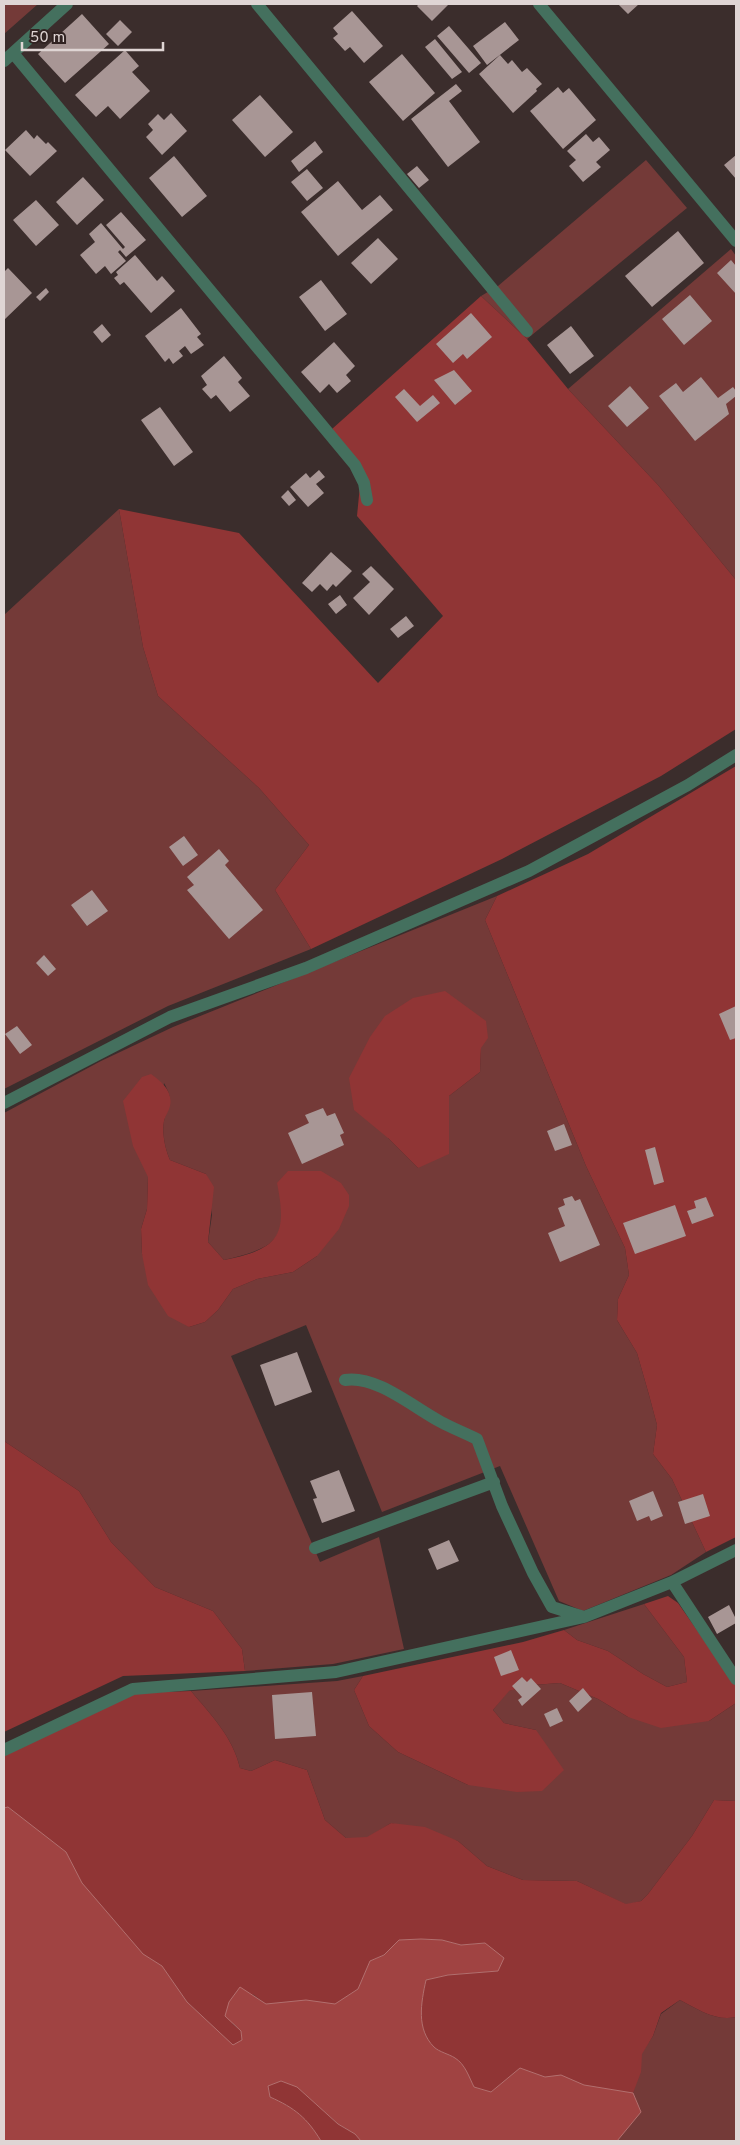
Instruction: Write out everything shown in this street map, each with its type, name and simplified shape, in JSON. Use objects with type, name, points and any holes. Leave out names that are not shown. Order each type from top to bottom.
[{"type":"street","points":[[66,4],[8,57],[355,464],[364,483],[367,500]]},
{"type":"street","points":[[257,4],[526,331]]},
{"type":"street","points":[[539,4],[736,241]]},
{"type":"street","points":[[4,1103],[170,1017],[306,968],[529,870],[688,785],[736,755]]},
{"type":"street","points":[[345,1380],[356,1378],[394,1393],[440,1422],[477,1438],[502,1506],[533,1573],[552,1607],[584,1617]]},
{"type":"street","points":[[315,1548],[494,1482]]},
{"type":"street","points":[[4,1750],[132,1688],[336,1672],[584,1617],[672,1582],[736,1550]]},
{"type":"street","points":[[672,1582],[736,1679]]},
{"type":"shaded area","points":[[4,4],[38,4],[4,34]]},
{"type":"shaded area","points":[[646,160],[687,208],[527,339],[481,296],[498,286]]},
{"type":"shaded area","points":[[731,249],[736,256],[736,580],[658,485],[568,389]]},
{"type":"shaded area","points":[[481,296],[527,339],[568,389],[658,485],[736,580],[736,729],[661,776],[502,859],[311,949],[275,890],[309,845],[259,788],[158,696],[143,647],[119,509],[239,533],[378,683],[443,616],[357,516],[360,485],[332,429]]},
{"type":"shaded area","points":[[119,509],[143,647],[158,696],[259,788],[309,845],[275,890],[311,949],[168,1006],[4,1089],[4,615]]},
{"type":"shaded area","points":[[736,766],[736,1537],[706,1552],[672,1479],[653,1454],[657,1425],[649,1395],[637,1353],[617,1320],[618,1299],[629,1275],[625,1248],[586,1166],[485,920],[497,896],[588,854]]},
{"type":"shaded area","points":[[497,896],[485,920],[586,1166],[625,1248],[629,1275],[618,1299],[617,1320],[637,1353],[649,1395],[657,1425],[653,1454],[672,1479],[706,1552],[671,1575],[583,1611],[559,1601],[500,1466],[382,1512],[306,1325],[231,1356],[320,1562],[379,1537],[404,1649],[333,1664],[245,1671],[242,1649],[213,1611],[155,1587],[111,1542],[79,1491],[4,1441],[4,1113],[101,1061],[173,1027]],"holes":[[[481,1048],[480,1072],[449,1096],[418,1168],[388,1138]],[[164,1083],[170,1099],[163,1131],[165,1146],[170,1160],[206,1174],[212,1215],[208,1242],[224,1260],[268,1245],[280,1229],[282,1217],[278,1183],[317,1256],[293,1272],[257,1279],[233,1289],[218,1310],[205,1322],[189,1327],[142,1254],[141,1229],[147,1209],[148,1177]]]},
{"type":"shaded area","points":[[445,991],[486,1021],[488,1038],[481,1048],[480,1072],[449,1096],[449,1154],[418,1168],[388,1138],[354,1110],[349,1078],[370,1037],[385,1016],[413,998]]},
{"type":"shaded area","points":[[151,1074],[163,1084],[170,1096],[170,1106],[164,1121],[163,1131],[165,1146],[170,1160],[206,1174],[214,1187],[208,1242],[224,1260],[257,1251],[275,1238],[281,1216],[277,1183],[288,1171],[321,1171],[341,1183],[349,1195],[349,1206],[339,1229],[317,1256],[293,1272],[257,1279],[233,1289],[218,1310],[205,1322],[189,1327],[168,1316],[148,1285],[142,1254],[141,1229],[147,1209],[148,1177],[133,1146],[123,1101],[142,1077]]},
{"type":"shaded area","points":[[4,1441],[79,1491],[111,1542],[155,1587],[213,1611],[242,1649],[245,1671],[123,1676],[4,1732]]},
{"type":"shaded area","points":[[668,1596],[678,1603],[736,1686],[736,1703],[709,1721],[661,1728],[628,1717],[598,1699],[560,1683],[533,1685],[509,1691],[493,1710],[504,1723],[536,1730],[564,1770],[542,1791],[517,1792],[468,1785],[398,1752],[369,1726],[354,1690],[363,1676],[523,1642],[564,1630],[577,1640],[608,1651],[667,1687],[687,1682],[684,1657],[644,1604]]},
{"type":"shaded area","points":[[644,1604],[684,1657],[687,1682],[667,1687],[608,1651],[577,1640],[564,1630]]},
{"type":"shaded area","points":[[363,1676],[354,1690],[369,1726],[398,1752],[468,1785],[536,1730],[504,1723],[493,1710],[508,1691],[533,1685],[560,1683],[598,1699],[628,1717],[709,1721],[736,1703],[736,1801],[714,1800],[692,1836],[648,1894],[641,1901],[627,1905],[577,1881],[523,1880],[487,1866],[458,1841],[391,1823],[367,1838],[346,1838],[325,1820],[307,1770],[275,1760],[251,1771],[240,1768],[227,1736],[191,1691],[337,1681]]},
{"type":"shaded area","points":[[191,1691],[227,1736],[240,1768],[251,1771],[275,1760],[307,1770],[325,1820],[346,1838],[367,1837],[391,1823],[425,1827],[458,1841],[487,1866],[523,1880],[577,1881],[626,1904],[641,1901],[648,1894],[692,1836],[714,1800],[736,1801],[736,2017],[722,2018],[714,2016],[680,2000],[661,2013],[653,2036],[642,2054],[641,2072],[633,2093],[584,2085],[561,2076],[545,2077],[520,2068],[491,2092],[474,2087],[466,2071],[458,2061],[434,2047],[424,2032],[421,2015],[426,1980],[448,1975],[498,1971],[484,1943],[461,1945],[442,1940],[399,1940],[384,1955],[370,1961],[358,1989],[335,2004],[306,2000],[266,2004],[253,1994],[232,2024],[241,2031],[242,2040],[233,2045],[187,2002],[162,1966],[143,1955],[82,1883],[66,1852],[8,1807],[4,1808],[4,1755],[135,1693]]},
{"type":"shaded area","points":[[8,1807],[66,1852],[82,1883],[143,1954],[162,1966],[187,2002],[233,2045],[242,2040],[241,2031],[225,2016],[229,2002],[240,1987],[266,2004],[306,2000],[335,2004],[358,1989],[370,1961],[384,1955],[399,1940],[442,1940],[461,1945],[485,1943],[504,1958],[498,1971],[448,1975],[426,1980],[421,2015],[422,2024],[428,2040],[434,2047],[453,2057],[461,2064],[474,2087],[491,2092],[520,2068],[545,2077],[561,2075],[584,2085],[633,2093],[641,2112],[617,2141],[361,2141],[355,2134],[338,2124],[297,2087],[281,2081],[268,2086],[270,2097],[300,2114],[321,2141],[4,2141],[4,1808]]},
{"type":"shaded area","points":[[4,1808],[641,2072],[641,2054],[653,2036],[661,2014],[680,2000],[714,2016],[722,2018],[736,2017],[736,2141],[361,2141],[355,2134],[281,2081],[321,2141]]},
{"type":"shaded area","points":[[281,2081],[297,2087],[338,2124],[355,2134],[361,2141],[321,2141],[300,2114],[270,2097],[268,2086]]},
{"type":"building","points":[[419,4],[449,4],[432,21],[417,6]]},
{"type":"building","points":[[618,4],[639,4],[628,14]]},
{"type":"building","points":[[352,11],[383,46],[364,63],[350,47],[345,51],[333,38],[338,34],[333,28]]},
{"type":"building","points":[[82,14],[109,44],[65,83],[38,54]]},
{"type":"building","points":[[120,20],[132,32],[118,46],[106,34]]},
{"type":"building","points":[[505,22],[519,40],[487,65],[473,46]]},
{"type":"building","points":[[449,26],[481,63],[469,73],[437,36]]},
{"type":"building","points":[[435,39],[462,72],[452,79],[425,47]]},
{"type":"building","points":[[125,50],[139,66],[132,72],[150,91],[120,119],[108,106],[96,117],[75,95]]},
{"type":"building","points":[[402,54],[435,93],[403,121],[369,82]]},
{"type":"building","points":[[500,55],[508,64],[512,60],[522,72],[527,68],[542,84],[513,113],[479,74]]},
{"type":"building","points":[[456,84],[462,91],[449,101],[480,142],[448,167],[411,119]]},
{"type":"building","points":[[558,87],[563,93],[569,88],[596,120],[563,149],[530,111]]},
{"type":"building","points":[[260,95],[293,132],[265,157],[232,120]]},
{"type":"building","points":[[171,113],[187,131],[162,155],[146,137],[153,130],[148,124],[158,114],[164,120]]},
{"type":"building","points":[[26,130],[34,139],[37,135],[57,151],[30,176],[5,150]]},
{"type":"building","points":[[586,134],[593,142],[599,137],[610,150],[596,162],[601,167],[583,182],[569,166],[576,160],[567,151]]},
{"type":"building","points":[[315,141],[323,152],[299,172],[291,161]]},
{"type":"building","points":[[736,155],[736,179],[724,165]]},
{"type":"building","points":[[174,156],[207,196],[182,217],[149,178]]},
{"type":"building","points":[[417,166],[429,180],[419,188],[407,174]]},
{"type":"building","points":[[307,169],[323,188],[307,201],[291,182]]},
{"type":"building","points":[[83,177],[104,200],[77,225],[56,202]]},
{"type":"building","points":[[338,181],[362,210],[380,195],[393,210],[338,256],[301,212]]},
{"type":"building","points":[[36,200],[59,225],[36,246],[13,220]]},
{"type":"building","points":[[121,212],[146,240],[126,257],[120,250],[118,252],[126,261],[111,274],[105,266],[96,274],[80,255],[95,242],[89,234],[101,223],[123,249],[125,247],[106,225]]},
{"type":"building","points":[[678,231],[704,263],[652,307],[625,276]]},
{"type":"building","points":[[378,238],[398,259],[371,284],[351,263]]},
{"type":"building","points":[[135,255],[157,281],[162,276],[175,291],[151,313],[124,282],[120,285],[114,278],[118,275],[116,272]]},
{"type":"building","points":[[731,260],[736,266],[736,294],[717,273]]},
{"type":"building","points":[[8,268],[32,293],[4,320],[4,272]]},
{"type":"building","points":[[321,280],[347,314],[325,331],[299,297]]},
{"type":"building","points":[[46,288],[49,292],[40,301],[36,297]]},
{"type":"building","points":[[690,295],[712,321],[684,345],[662,319]]},
{"type":"building","points":[[181,308],[201,334],[197,337],[204,345],[191,354],[185,346],[179,351],[183,356],[173,364],[169,358],[165,362],[145,336]]},
{"type":"building","points":[[471,313],[492,337],[467,359],[463,354],[453,363],[436,344]]},
{"type":"building","points":[[102,324],[111,335],[102,343],[93,332]]},
{"type":"building","points":[[571,326],[594,356],[570,374],[547,345]]},
{"type":"building","points":[[334,342],[355,366],[346,375],[351,381],[337,393],[329,384],[320,393],[301,372]]},
{"type":"building","points":[[224,356],[242,378],[238,382],[250,396],[230,412],[216,395],[211,399],[202,389],[207,385],[201,376]]},
{"type":"building","points":[[454,370],[472,391],[455,405],[434,380]]},
{"type":"building","points":[[701,377],[718,398],[733,387],[736,391],[736,396],[726,404],[729,414],[695,441],[659,396],[676,383],[683,392]]},
{"type":"building","points":[[630,386],[649,408],[627,427],[608,406]]},
{"type":"building","points":[[404,389],[420,406],[433,395],[440,403],[417,422],[395,397]]},
{"type":"building","points":[[160,407],[193,452],[174,466],[141,420]]},
{"type":"building","points":[[319,470],[325,477],[316,484],[324,493],[308,507],[290,487],[306,473],[310,478]]},
{"type":"building","points":[[288,490],[296,500],[289,506],[281,497]]},
{"type":"building","points":[[331,552],[352,571],[336,587],[333,584],[327,591],[320,584],[312,592],[302,583]]},
{"type":"building","points":[[371,566],[394,589],[369,615],[353,598],[370,582],[362,574]]},
{"type":"building","points":[[340,595],[347,605],[336,614],[328,604]]},
{"type":"building","points":[[406,616],[414,626],[398,638],[390,629]]},
{"type":"building","points":[[184,836],[198,855],[183,866],[169,847]]},
{"type":"building","points":[[219,849],[229,861],[225,865],[263,910],[229,939],[187,890],[194,885],[187,877]]},
{"type":"building","points":[[92,890],[108,911],[87,926],[71,905]]},
{"type":"building","points":[[44,955],[56,969],[48,976],[36,963]]},
{"type":"building","points":[[736,1006],[736,1038],[730,1040],[719,1014]]},
{"type":"building","points":[[17,1026],[32,1045],[20,1054],[5,1034]]},
{"type":"building","points":[[323,1108],[327,1116],[335,1113],[344,1133],[340,1135],[344,1145],[302,1164],[288,1133],[309,1123],[305,1115]]},
{"type":"building","points":[[564,1124],[572,1145],[555,1151],[547,1131]]},
{"type":"building","points":[[655,1147],[664,1182],[654,1185],[645,1150]]},
{"type":"building","points":[[572,1196],[575,1201],[580,1199],[600,1245],[560,1262],[548,1233],[565,1226],[558,1208],[565,1205],[563,1199]]},
{"type":"building","points":[[706,1197],[714,1216],[692,1224],[687,1211],[696,1208],[694,1201]]},
{"type":"building","points":[[675,1205],[686,1236],[635,1254],[623,1223]]},
{"type":"building","points":[[297,1352],[312,1392],[275,1406],[260,1365]]},
{"type":"building","points":[[339,1470],[355,1511],[322,1523],[313,1499],[317,1498],[310,1481]]},
{"type":"building","points":[[653,1491],[663,1516],[651,1521],[649,1516],[637,1521],[629,1501]]},
{"type":"building","points":[[703,1494],[710,1516],[685,1524],[678,1502]]},
{"type":"building","points":[[449,1540],[459,1561],[437,1570],[428,1549]]},
{"type":"building","points":[[729,1605],[736,1623],[717,1634],[708,1617]]},
{"type":"building","points":[[511,1650],[519,1670],[501,1676],[494,1657]]},
{"type":"building","points":[[522,1677],[527,1682],[531,1678],[541,1689],[522,1706],[518,1700],[522,1697],[512,1686]]},
{"type":"building","points":[[583,1688],[592,1699],[578,1712],[569,1701]]},
{"type":"building","points":[[312,1692],[316,1736],[275,1739],[272,1695]]},
{"type":"building","points":[[557,1708],[563,1721],[550,1727],[544,1714]]}]
